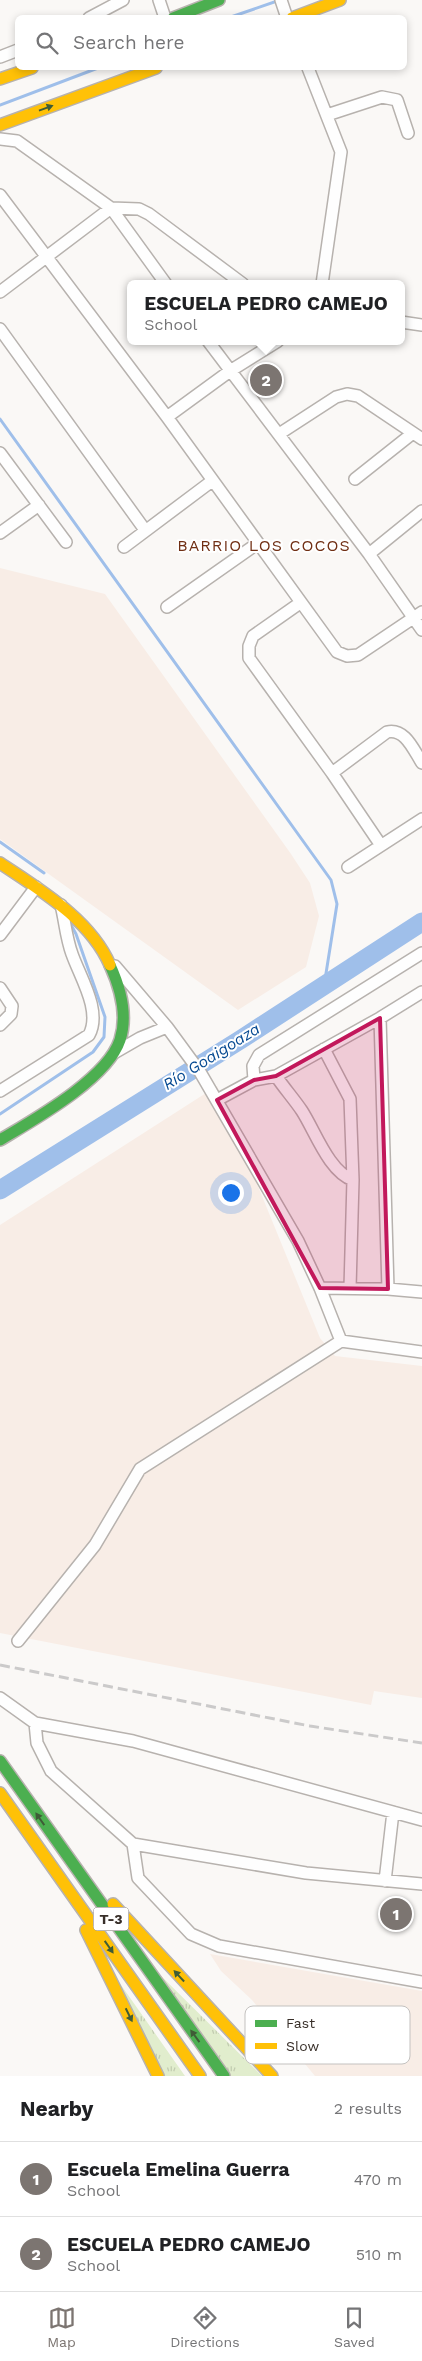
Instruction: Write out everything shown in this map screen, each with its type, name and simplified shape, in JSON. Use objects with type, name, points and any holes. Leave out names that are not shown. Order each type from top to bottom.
[{"type":"main road","points":[[181,15],[219,0]]},
{"type":"main road","points":[[286,12],[340,0]]},
{"type":"main road","points":[[0,79],[26,70]]},
{"type":"main road","points":[[0,125],[151,70]]},
{"type":"main road","points":[[0,863],[61,905],[90,933],[110,960],[120,990],[124,1020],[114,1053],[93,1077],[0,1140]]},
{"type":"main road","name":"T-3","points":[[0,1761],[224,2076]]},
{"type":"main road","name":"T-3","points":[[0,1793],[200,2076]]},
{"type":"main road","points":[[55,1840],[245,2047]]},
{"type":"main road","points":[[61,1878],[158,2076]]},
{"type":"main road","points":[[261,2064],[272,2076]]},
{"type":"street","points":[[95,15],[123,0]]},
{"type":"street","points":[[159,0],[164,15]]},
{"type":"street","points":[[0,57],[15,51]]},
{"type":"street","points":[[309,70],[341,152],[323,280]]},
{"type":"street","points":[[327,114],[382,97],[390,97],[398,100],[408,133]]},
{"type":"street","points":[[0,139],[16,141],[111,208],[163,280]]},
{"type":"street","points":[[0,195],[167,417],[337,652],[347,656],[358,655],[418,615]]},
{"type":"street","points":[[0,292],[111,208],[138,209],[150,214],[238,280]]},
{"type":"street","points":[[405,323],[422,325]]},
{"type":"street","points":[[0,329],[145,530]]},
{"type":"street","points":[[211,345],[369,554],[418,615],[422,630]]},
{"type":"street","points":[[167,417],[230,371],[272,345]]},
{"type":"street","points":[[279,434],[336,397],[347,394],[358,396],[417,436],[355,479]]},
{"type":"street","points":[[0,453],[4,466],[38,505],[66,542]]},
{"type":"street","points":[[124,547],[212,481]]},
{"type":"street","points":[[0,533],[38,505]]},
{"type":"street","points":[[369,554],[422,511]]},
{"type":"street","points":[[167,607],[258,543]]},
{"type":"street","points":[[300,603],[253,636],[249,646],[249,658],[380,844]]},
{"type":"street","points":[[332,774],[387,732],[394,730],[402,733],[422,763]]},
{"type":"street","points":[[348,867],[380,844],[422,819]]},
{"type":"street","points":[[0,936],[36,888]]},
{"type":"street","points":[[0,1091],[89,1035],[93,1029],[90,1001],[71,953],[61,905]]},
{"type":"street","points":[[254,1080],[253,1066],[260,1055],[422,952]]},
{"type":"street","points":[[110,960],[185,1049],[217,1100],[298,1241],[320,1288],[341,1341]]},
{"type":"street","points":[[0,988],[12,1006],[11,1014],[0,1025]]},
{"type":"street","points":[[217,1100],[254,1080],[276,1076],[380,1018],[422,992]]},
{"type":"street","points":[[380,1018],[388,1289]]},
{"type":"street","points":[[114,1053],[140,1038],[168,1028]]},
{"type":"street","points":[[324,1049],[350,1099],[353,1180],[350,1288]]},
{"type":"street","points":[[276,1076],[302,1111],[320,1145],[339,1172],[353,1180]]},
{"type":"street","points":[[320,1288],[388,1289],[422,1292]]},
{"type":"street","points":[[18,1641],[95,1545],[140,1469],[341,1341],[422,1352]]},
{"type":"street","points":[[0,1698],[35,1722],[133,1741],[422,1820]]},
{"type":"street","points":[[35,1722],[37,1744],[51,1771],[133,1844],[306,1873],[422,1884]]},
{"type":"street","points":[[385,1881],[393,1812]]},
{"type":"street","points":[[133,1844],[138,1878],[191,1934],[219,1946],[422,1982]]},
{"type":"highlighted area","points":[[380,1018],[388,1289],[320,1288],[217,1100],[254,1080],[276,1076]]},
{"type":"shaded area","points":[[0,568],[105,594],[310,883],[319,916],[306,967],[238,1010],[0,839]]},
{"type":"shaded area","points":[[217,1086],[320,1338],[335,1356],[422,1366],[422,1698],[374,1691],[371,1705],[0,1633],[0,1225]]},
{"type":"shaded area","points":[[210,1954],[422,1991],[422,2076],[315,2076],[305,2064],[410,2064],[410,2006],[257,2006],[221,1971]]},
{"type":"green space","points":[[140,1955],[245,2059],[245,2064],[250,2064],[262,2076],[231,2076]]},
{"type":"green space","points":[[114,1975],[185,2076],[161,2076]]},
{"type":"waterway","points":[[237,15],[280,0]]},
{"type":"waterway","points":[[0,105],[93,70]]},
{"type":"waterway","points":[[0,419],[331,880],[337,904],[324,986]]},
{"type":"waterway","points":[[0,842],[44,873]]},
{"type":"waterway","name":"Río Goaigoaza","points":[[0,1190],[240,1040],[422,922]]},
{"type":"waterway","points":[[0,1114],[93,1052],[104,1037],[105,1017],[76,934],[70,923]]},
{"type":"railway","points":[[0,1665],[310,1726],[422,1743]]},
{"type":"traffic: fast","points":[[181,15],[219,0]]},
{"type":"traffic: fast","points":[[0,1140],[68,1097],[86,1083],[113,1055],[120,1040],[123,1011],[120,992],[110,965]]},
{"type":"traffic: fast","points":[[0,1761],[224,2076]]},
{"type":"traffic: slow","points":[[300,15],[340,0]]},
{"type":"traffic: slow","points":[[0,79],[26,70]]},
{"type":"traffic: slow","points":[[0,125],[151,70]]},
{"type":"traffic: slow","points":[[0,863],[47,895],[77,920],[90,933],[110,965]]},
{"type":"traffic: slow","points":[[0,1793],[200,2076]]},
{"type":"traffic: slow","points":[[113,1904],[245,2047]]},
{"type":"traffic: slow","points":[[86,1930],[158,2076]]},
{"type":"traffic: slow","points":[[261,2064],[272,2076]]},
{"type":"place","name":"ESCUELA PEDRO CAMEJO","points":[[266,380]]},
{"type":"place","name":"Escuela Emelina Guerra","points":[[396,1914]]},
{"type":"district","name":"BARRIO LOS COCOS","points":[[264,545]]}]
